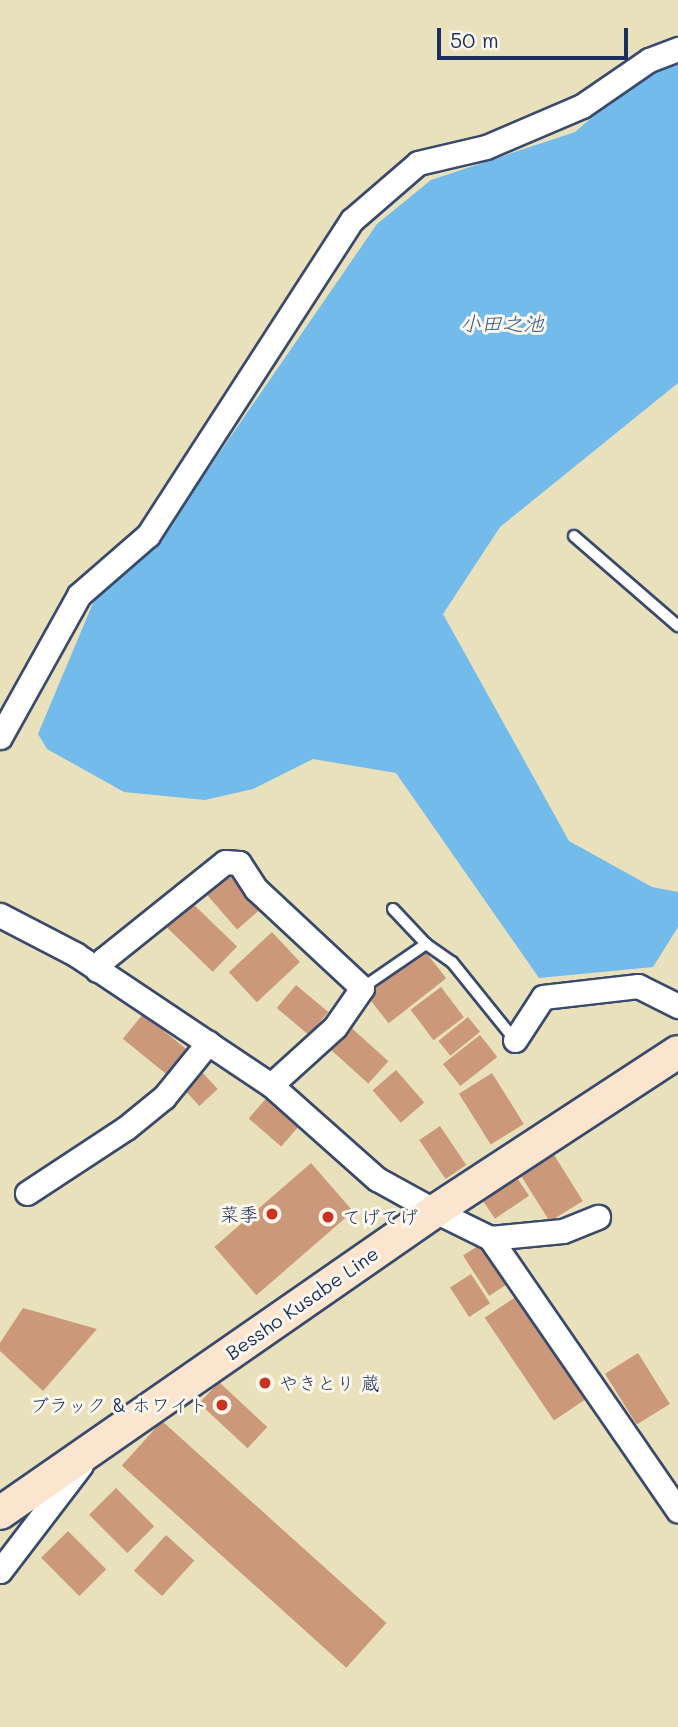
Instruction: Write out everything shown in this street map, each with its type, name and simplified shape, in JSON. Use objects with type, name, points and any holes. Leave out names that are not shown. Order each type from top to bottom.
[{"type":"main road","name":"Bessho Kusabe Line","points":[[0,1513],[435,1211],[678,1052]]},
{"type":"street","points":[[0,737],[79,595],[148,535],[352,220],[418,163],[486,147],[582,106],[649,60],[678,49]]},
{"type":"street","points":[[97,970],[104,959],[225,862],[239,863],[257,889],[362,988],[335,1027],[271,1085]]},
{"type":"street","points":[[0,915],[97,970],[271,1085],[377,1179],[490,1238],[678,1511]]},
{"type":"street","points":[[514,1040],[543,997],[638,986],[678,1006]]},
{"type":"street","points":[[27,1193],[127,1128],[164,1097],[208,1043]]},
{"type":"street","points":[[490,1238],[564,1230],[598,1217]]},
{"type":"street","points":[[0,1571],[94,1448]]},
{"type":"lane","points":[[574,536],[678,626]]},
{"type":"lane","points":[[393,909],[426,944],[452,962],[514,1040]]},
{"type":"lane","points":[[362,988],[426,944]]},
{"type":"water","name":"小田之池","points":[[678,63],[678,383],[500,527],[443,614],[569,841],[652,887],[678,892],[678,927],[653,967],[539,978],[396,773],[313,759],[253,789],[205,800],[124,792],[47,749],[38,734],[93,603],[178,513],[377,224],[431,180],[575,132],[632,83]]},
{"type":"building","points":[[227,872],[260,910],[237,929],[204,892]]},
{"type":"building","points":[[191,902],[237,946],[213,972],[167,927]]},
{"type":"building","points":[[272,932],[300,962],[257,1002],[229,972]]},
{"type":"building","points":[[424,950],[446,978],[389,1023],[366,995]]},
{"type":"building","points":[[296,985],[328,1012],[309,1035],[277,1008]]},
{"type":"building","points":[[441,987],[464,1017],[434,1040],[411,1010]]},
{"type":"building","points":[[143,1014],[190,1052],[169,1077],[123,1039]]},
{"type":"building","points":[[468,1017],[480,1032],[450,1056],[438,1041]]},
{"type":"building","points":[[346,1023],[388,1061],[368,1083],[326,1045]]},
{"type":"building","points":[[480,1035],[497,1057],[460,1086],[443,1064]]},
{"type":"building","points":[[200,1070],[218,1089],[199,1106],[182,1087]]},
{"type":"building","points":[[396,1070],[424,1102],[401,1123],[373,1090]]},
{"type":"building","points":[[492,1073],[524,1124],[491,1145],[459,1094]]},
{"type":"building","points":[[269,1095],[301,1123],[281,1147],[249,1118]]},
{"type":"building","points":[[440,1126],[466,1165],[446,1179],[419,1140]]},
{"type":"building","points":[[551,1150],[583,1201],[550,1222],[518,1171]]},
{"type":"building","points":[[311,1163],[353,1211],[256,1295],[214,1247]]},
{"type":"building","points":[[515,1175],[529,1196],[495,1219],[481,1198]]},
{"type":"building","points":[[484,1242],[510,1282],[489,1296],[463,1256]]},
{"type":"building","points":[[471,1274],[490,1303],[469,1317],[450,1288]]},
{"type":"building","points":[[517,1296],[586,1399],[554,1421],[485,1318]]},
{"type":"building","points":[[23,1308],[97,1329],[43,1391],[0,1351],[0,1343]]},
{"type":"building","points":[[638,1353],[670,1404],[637,1425],[605,1374]]},
{"type":"building","points":[[219,1382],[267,1427],[247,1448],[199,1403]]},
{"type":"building","points":[[162,1421],[386,1623],[346,1668],[122,1466]]},
{"type":"building","points":[[116,1488],[154,1526],[127,1553],[89,1515]]},
{"type":"building","points":[[68,1531],[106,1569],[79,1596],[41,1558]]},
{"type":"building","points":[[166,1535],[194,1560],[162,1596],[134,1571]]},
{"type":"place","name":"菜季","points":[[272,1214]]},
{"type":"place","name":"てげてげ","points":[[328,1217]]},
{"type":"place","name":"やきとり 蔵","points":[[265,1383]]},
{"type":"place","name":"ブラック & ホワイト","points":[[222,1405]]}]
